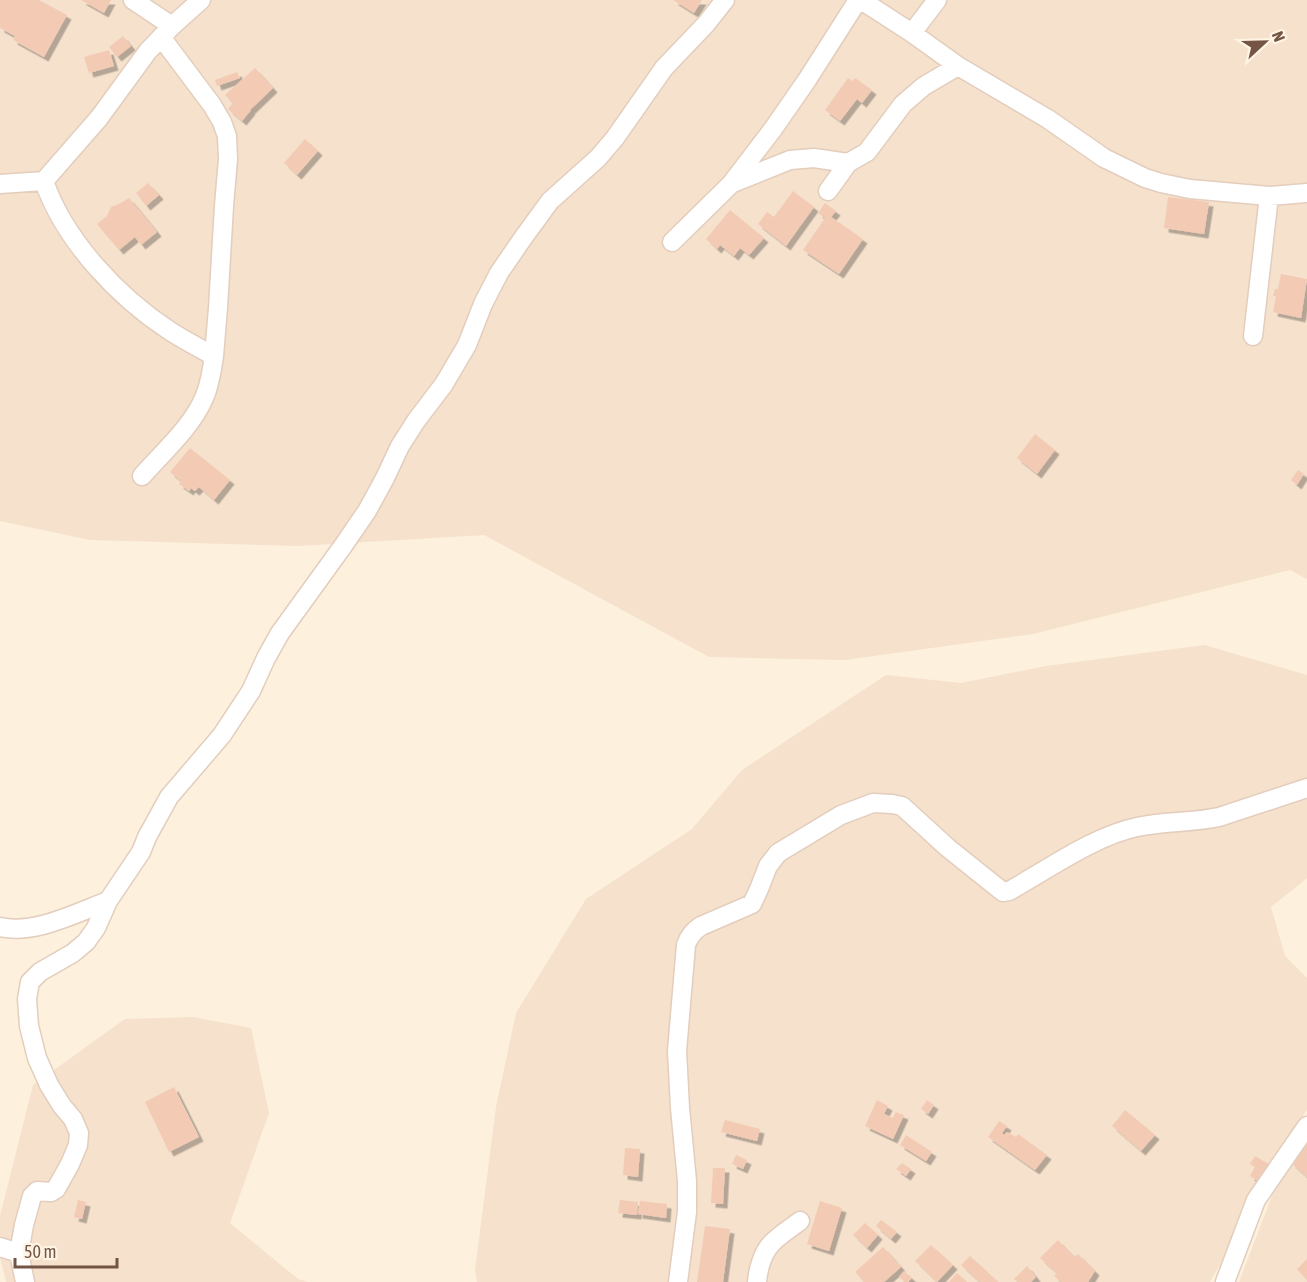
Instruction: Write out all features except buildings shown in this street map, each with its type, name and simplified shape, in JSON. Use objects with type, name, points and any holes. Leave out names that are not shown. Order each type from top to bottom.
[{"type":"street","points":[[133,0],[167,31],[212,105],[222,122],[228,159],[211,377],[204,398],[193,417],[142,476]]},
{"type":"street","points":[[0,184],[44,181],[99,118],[148,51],[201,0]]},
{"type":"street","points":[[25,1282],[19,1253],[32,1196],[38,1191],[51,1192],[56,1189],[78,1145],[78,1133],[73,1119],[49,1085],[37,1058],[28,1026],[27,999],[30,982],[40,972],[73,953],[86,942],[96,928],[108,901],[141,852],[169,797],[222,735],[251,691],[280,633],[367,511],[400,446],[444,384],[467,345],[483,304],[523,238],[550,201],[598,158],[615,138],[664,68],[706,24],[725,0]]},
{"type":"street","points":[[672,242],[731,184],[773,129],[860,0],[958,66],[1048,118],[1104,158],[1145,178],[1190,189],[1269,196],[1307,194]]},
{"type":"street","points":[[912,33],[938,0]]},
{"type":"street","points":[[828,191],[848,163],[867,152],[903,104],[924,86],[958,66]]},
{"type":"street","points":[[731,184],[790,160],[801,158],[848,163]]},
{"type":"street","points":[[44,181],[51,200],[65,225],[107,280],[170,331],[214,356]]},
{"type":"street","points":[[1253,336],[1269,196]]},
{"type":"street","points":[[678,1282],[687,1212],[687,1181],[677,1051],[686,945],[694,930],[752,904],[768,866],[778,853],[841,814],[873,803],[892,804],[902,806],[948,848],[1003,892],[1009,891],[1099,841],[1122,831],[1138,827],[1212,819],[1307,789]]},
{"type":"street","points":[[0,927],[11,930],[35,928],[108,901]]},
{"type":"street","points":[[1225,1282],[1256,1200],[1307,1126]]},
{"type":"street","points":[[758,1282],[765,1252],[772,1242],[800,1221]]},
{"type":"street","points":[[0,1247],[19,1253]]},
{"type":"shaded area","points":[[0,0],[1307,0],[1307,579],[1290,570],[1033,634],[845,660],[709,657],[484,535],[298,546],[90,540],[0,521]]},
{"type":"shaded area","points":[[1204,645],[1307,675],[1307,878],[1271,907],[1285,956],[1307,978],[1307,1109],[1210,1282],[477,1282],[475,1270],[496,1107],[516,1013],[586,899],[692,829],[742,770],[886,675],[961,683],[1046,666]]},
{"type":"shaded area","points":[[193,1017],[251,1028],[269,1113],[230,1223],[298,1279],[308,1282],[6,1282],[0,1258],[0,1216],[33,1085],[125,1019]]},
{"type":"shaded area","points":[[1307,1141],[1307,1282],[1239,1282],[1272,1196]]}]
